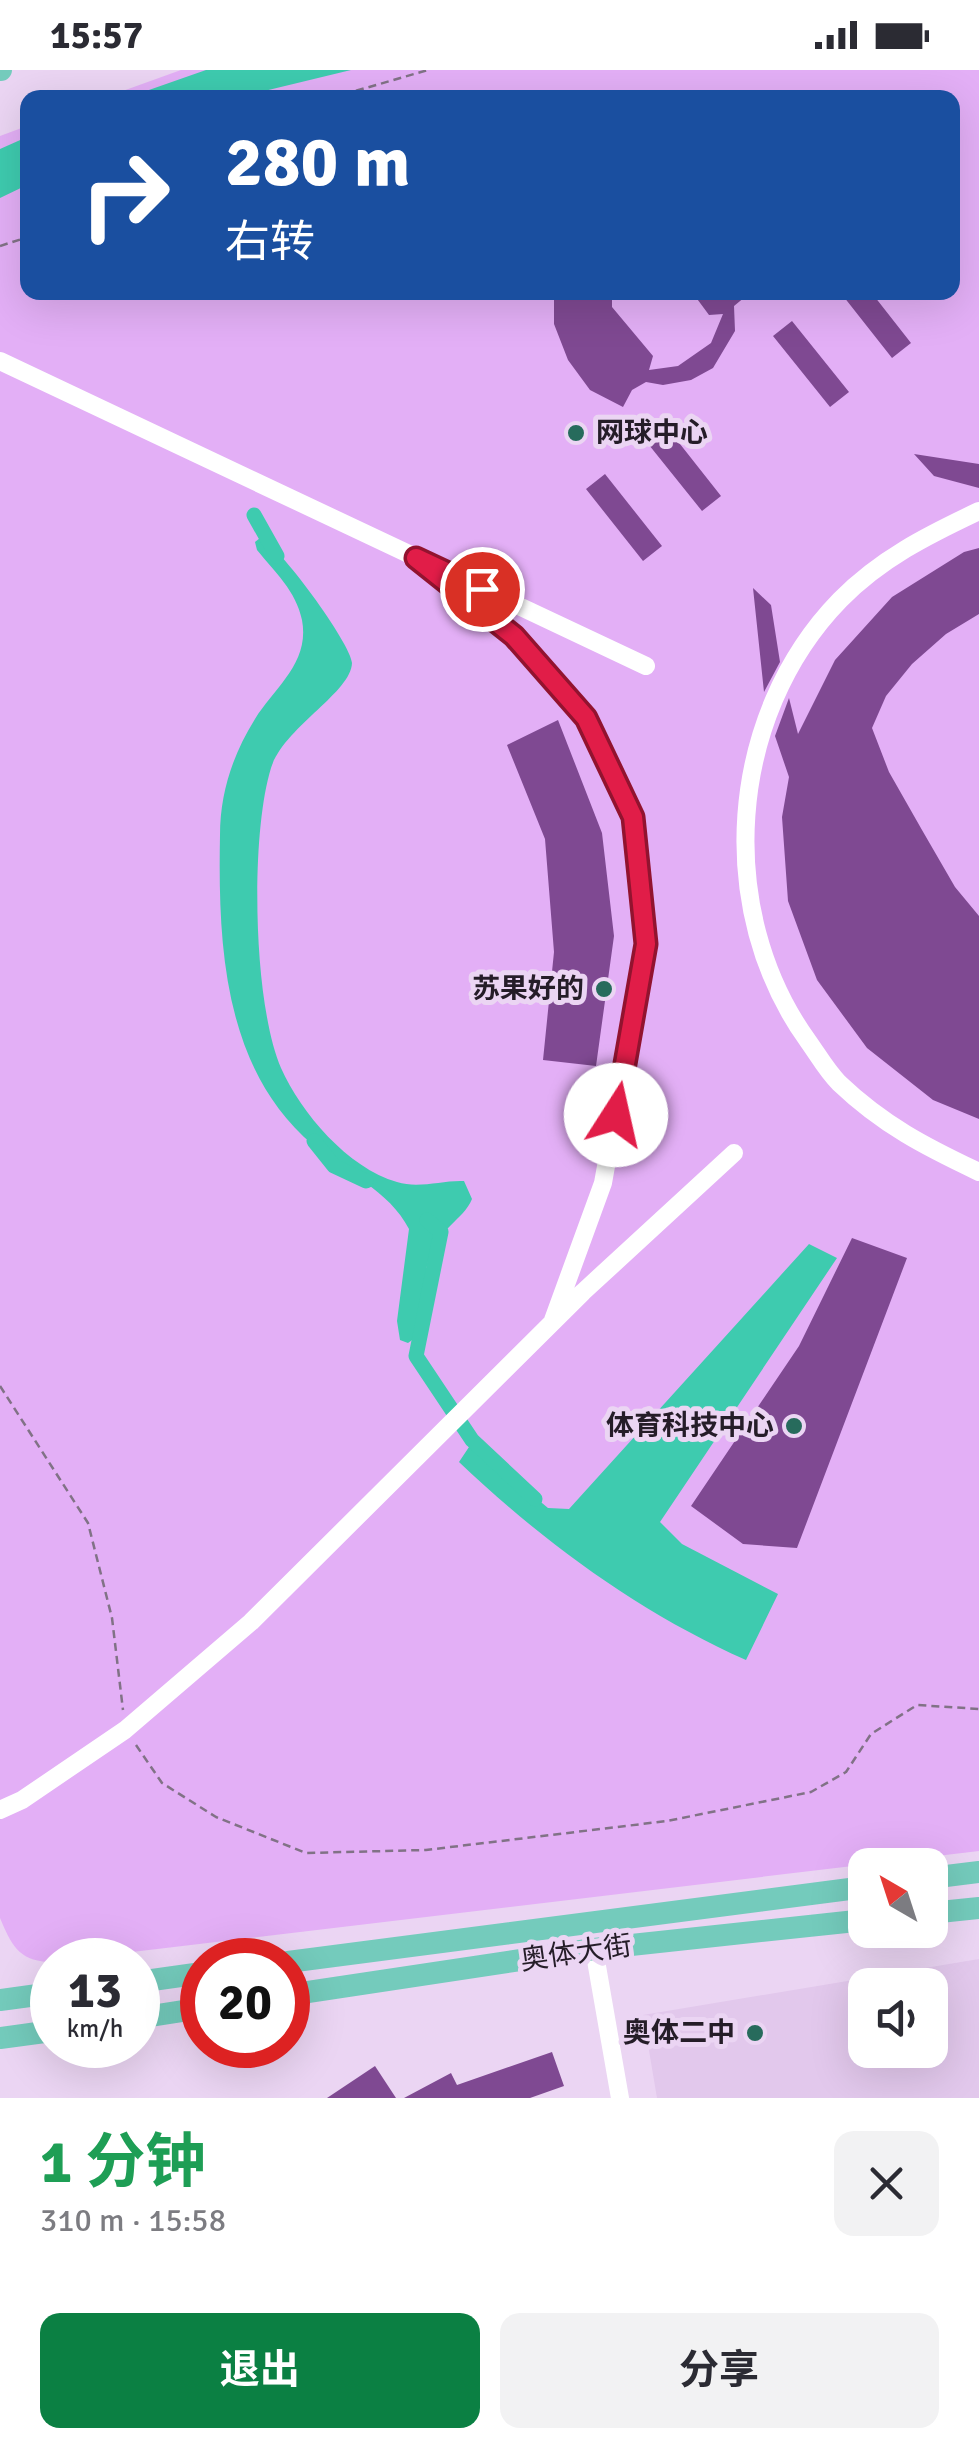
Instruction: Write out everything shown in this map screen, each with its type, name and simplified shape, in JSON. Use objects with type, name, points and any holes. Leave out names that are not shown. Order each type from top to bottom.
[{"type":"main road","points":[[948,1876],[979,1872]]},
{"type":"main road","name":"奥体大街","points":[[310,1959],[848,1888]]},
{"type":"main road","points":[[948,1912],[979,1908]]},
{"type":"main road","name":"奥体大街","points":[[310,1992],[594,1949],[848,1922]]},
{"type":"main road","points":[[0,2000],[30,1996]]},
{"type":"main road","points":[[0,2038],[30,2033]]},
{"type":"street","points":[[0,362],[646,666]]},
{"type":"street","points":[[979,511],[907,545],[839,601],[787,672],[754,754],[743,841],[754,928],[786,1010],[836,1081],[904,1137],[979,1172]]},
{"type":"street","points":[[416,558],[514,636],[586,718],[633,817],[646,944],[603,1183],[551,1325]]},
{"type":"street","points":[[0,1810],[22,1800],[125,1730],[250,1622],[528,1347],[734,1153]]},
{"type":"street","points":[[594,1949],[620,2098]]},
{"type":"path","points":[[359,90],[428,70]]},
{"type":"path","points":[[0,1386],[88,1524],[112,1618],[125,1730],[162,1783],[216,1816],[306,1853],[426,1850],[667,1821],[811,1792],[846,1772],[872,1734],[918,1705],[979,1710]]},
{"type":"shaded area","points":[[181,70],[979,70],[979,1851],[948,1855],[948,1848],[848,1848],[848,1867],[249,1938],[180,1938],[180,1946],[160,1949],[160,1938],[30,1938],[29,1958],[12,1943],[0,1918],[0,136],[20,129],[20,300],[960,300],[960,90],[125,90]]},
{"type":"shaded area","points":[[206,70],[351,70],[268,90],[149,90]]},
{"type":"shaded area","points":[[20,140],[20,188],[0,198],[0,149]]},
{"type":"shaded area","points":[[260,538],[282,557],[312,595],[340,636],[352,663],[341,686],[278,753],[264,798],[258,876],[260,962],[272,1039],[281,1068],[301,1103],[328,1137],[361,1165],[397,1182],[414,1185],[464,1181],[472,1199],[432,1250],[426,1272],[423,1317],[408,1343],[400,1340],[397,1321],[409,1229],[390,1203],[313,1145],[283,1114],[260,1080],[243,1042],[232,1002],[221,919],[220,835],[225,789],[240,746],[296,662],[303,635],[295,600],[257,550],[255,542]]},
{"type":"shaded area","points":[[809,1244],[837,1258],[660,1522],[682,1544],[778,1594],[746,1660],[668,1620],[594,1573],[524,1520],[459,1462],[471,1444],[548,1508],[569,1509]]},
{"type":"shaded area","name":"奥体二中","points":[[979,1959],[979,2098],[657,2098],[643,2015],[848,1981],[848,2068],[948,2068],[948,1968],[925,1968]]},
{"type":"building","points":[[554,300],[612,300],[612,307],[653,356],[649,370],[678,366],[711,343],[723,314],[709,315],[698,300],[741,300],[734,306],[735,331],[713,368],[691,380],[663,385],[646,382],[632,390],[623,407],[590,390],[568,360],[554,324]]},
{"type":"building","points":[[846,300],[877,300],[911,343],[892,358]]},
{"type":"building","points":[[792,321],[849,392],[830,407],[773,336]]},
{"type":"building","points":[[665,425],[721,496],[702,511],[645,440]]},
{"type":"building","points":[[914,454],[979,464],[979,488],[934,476]]},
{"type":"building","points":[[605,474],[662,546],[643,561],[586,489]]},
{"type":"building","points":[[979,548],[979,614],[946,634],[912,664],[886,696],[872,728],[889,772],[922,830],[955,887],[979,916],[979,1119],[933,1100],[867,1048],[817,980],[788,901],[782,817],[789,777],[775,736],[789,698],[798,734],[835,660],[892,597],[964,552]]},
{"type":"building","points":[[753,588],[771,605],[780,662],[764,692]]},
{"type":"building","points":[[558,720],[602,833],[614,936],[596,1066],[543,1060],[554,952],[545,839],[507,745]]},
{"type":"building","name":"体育科技中心","points":[[852,1238],[907,1258],[797,1548],[743,1544],[691,1506],[799,1346]]},
{"type":"building","points":[[552,2052],[564,2086],[530,2098],[404,2098],[451,2073],[457,2085]]},
{"type":"building","points":[[375,2066],[396,2098],[327,2098]]},
{"type":"waterway","points":[[254,515],[277,556]]},
{"type":"waterway","points":[[314,1141],[334,1166],[366,1181]]},
{"type":"waterway","points":[[427,1220],[441,1232],[416,1356],[472,1440],[535,1499]]},
{"type":"place","name":"网球中心","points":[[576,433]]},
{"type":"place","name":"苏果好的","points":[[604,989]]},
{"type":"place","name":"体育科技中心","points":[[794,1426]]},
{"type":"place","name":"奥体二中","points":[[755,2033]]},
{"type":"route","points":[[482,589],[416,558],[514,636],[586,718],[633,817],[646,944],[616,1115]]}]
